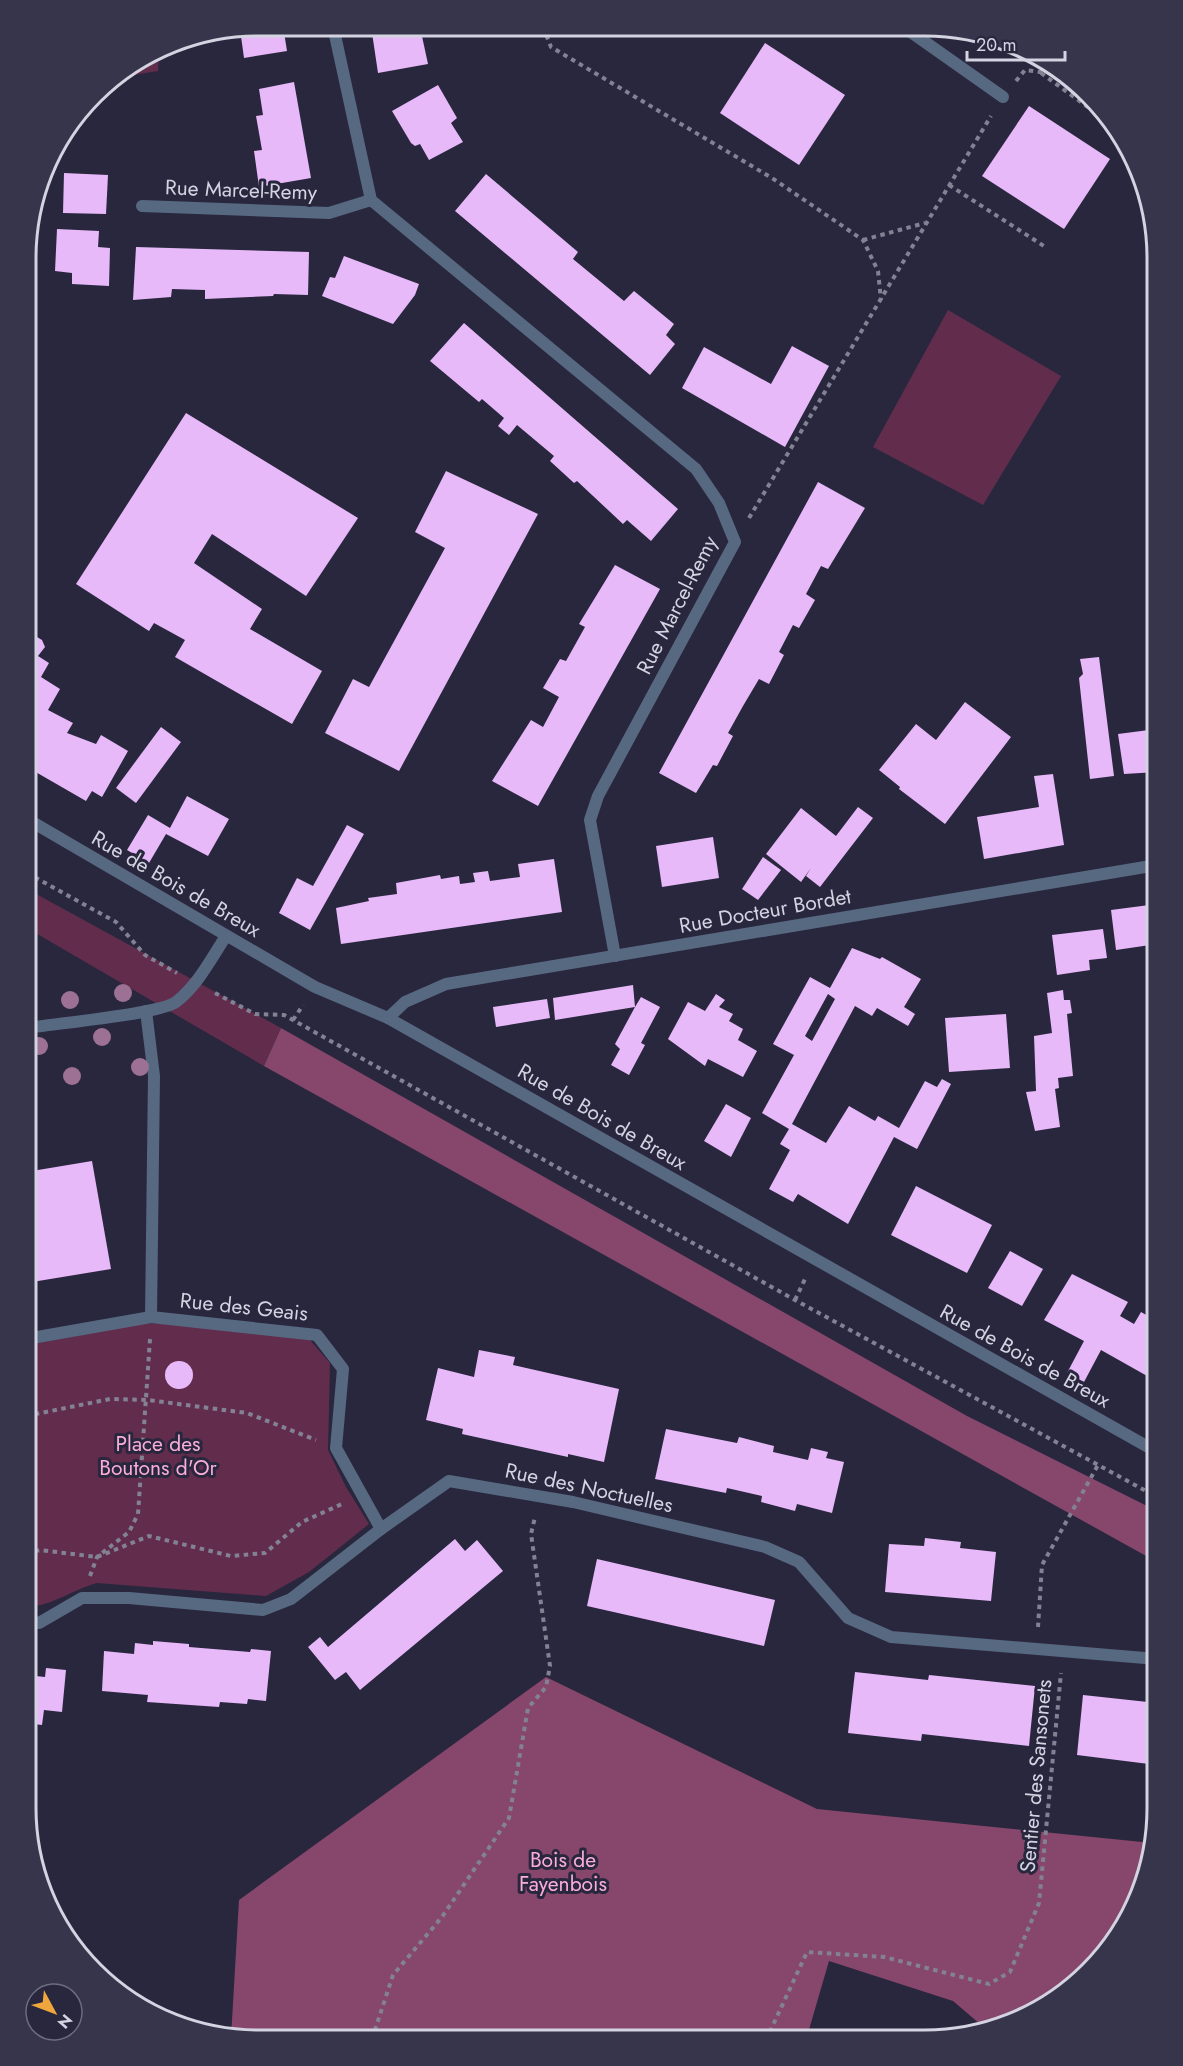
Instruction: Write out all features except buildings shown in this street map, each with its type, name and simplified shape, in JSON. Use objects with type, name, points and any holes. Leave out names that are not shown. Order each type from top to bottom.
[{"type":"street","points":[[335,36],[371,200]]},
{"type":"street","points":[[917,36],[1003,97]]},
{"type":"street","name":"Rue Marcel-Remy","points":[[142,206],[329,213],[371,200],[696,469],[720,503],[735,542],[598,796],[590,820],[615,956]]},
{"type":"street","name":"Rue de Bois de Breux","points":[[36,824],[315,987],[388,1018],[1147,1446]]},
{"type":"street","name":"Rue Docteur Bordet","points":[[388,1018],[405,1002],[446,984],[1147,867]]},
{"type":"street","points":[[36,1027],[146,1011],[174,1004],[196,984],[226,936]]},
{"type":"street","points":[[146,1011],[154,1076],[151,1317]]},
{"type":"street","name":"Rue des Geais","points":[[36,1337],[151,1317],[317,1335],[343,1369],[336,1448]]},
{"type":"street","points":[[336,1448],[381,1529]]},
{"type":"street","name":"Rue des Noctuelles","points":[[82,1598],[129,1598],[263,1610],[291,1599],[381,1529],[449,1481],[540,1496],[765,1547],[800,1562],[848,1618],[891,1637],[1147,1658]]},
{"type":"street","points":[[36,1623],[82,1598]]},
{"type":"path","points":[[547,36],[551,47],[772,178],[863,240],[878,271],[881,302]]},
{"type":"path","points":[[735,542],[1003,97],[1025,70],[1044,71]]},
{"type":"path","points":[[1040,72],[1087,106]]},
{"type":"path","points":[[949,186],[1047,248]]},
{"type":"path","points":[[863,240],[926,223]]},
{"type":"path","points":[[36,878],[116,922],[145,955],[243,1010],[255,1014],[284,1015],[795,1300],[1147,1492]]},
{"type":"path","points":[[82,1598],[97,1557],[129,1532],[138,1514],[148,1400],[151,1317]]},
{"type":"path","points":[[36,1414],[110,1399],[148,1400],[247,1413],[336,1448]]},
{"type":"path","points":[[1036,1649],[1042,1565],[1098,1465]]},
{"type":"path","points":[[375,2030],[393,1975],[442,1917],[509,1818],[528,1708],[546,1687],[550,1666],[531,1534],[540,1496]]},
{"type":"path","points":[[36,1551],[97,1557],[149,1536],[231,1556],[265,1553],[302,1522],[346,1502],[364,1497]]},
{"type":"path","name":"Sentier des Sansonets","points":[[771,2030],[807,1952],[884,1957],[989,1984],[1010,1972],[1039,1903],[1063,1651]]},
{"type":"green space","points":[[159,60],[158,71],[132,75]]},
{"type":"green space","points":[[948,310],[1061,376],[983,505],[873,447]]},
{"type":"green space","points":[[36,894],[281,1028],[264,1066],[36,933]]},
{"type":"green space","points":[[281,1028],[967,1416],[1147,1506],[1147,1556],[264,1066]]},
{"type":"green space","name":"Place des Boutons d'Or","points":[[159,1323],[309,1339],[330,1363],[328,1450],[346,1487],[369,1524],[309,1572],[266,1596],[97,1583],[36,1606],[36,1343]]},
{"type":"green space","name":"Bois de Fayenbois","points":[[546,1677],[817,1809],[1144,1842],[1135,1879],[1124,1906],[1110,1931],[1082,1965],[1036,2000],[1010,2013],[979,2023],[953,2001],[829,1961],[809,2030],[232,2028],[239,1900]]}]
